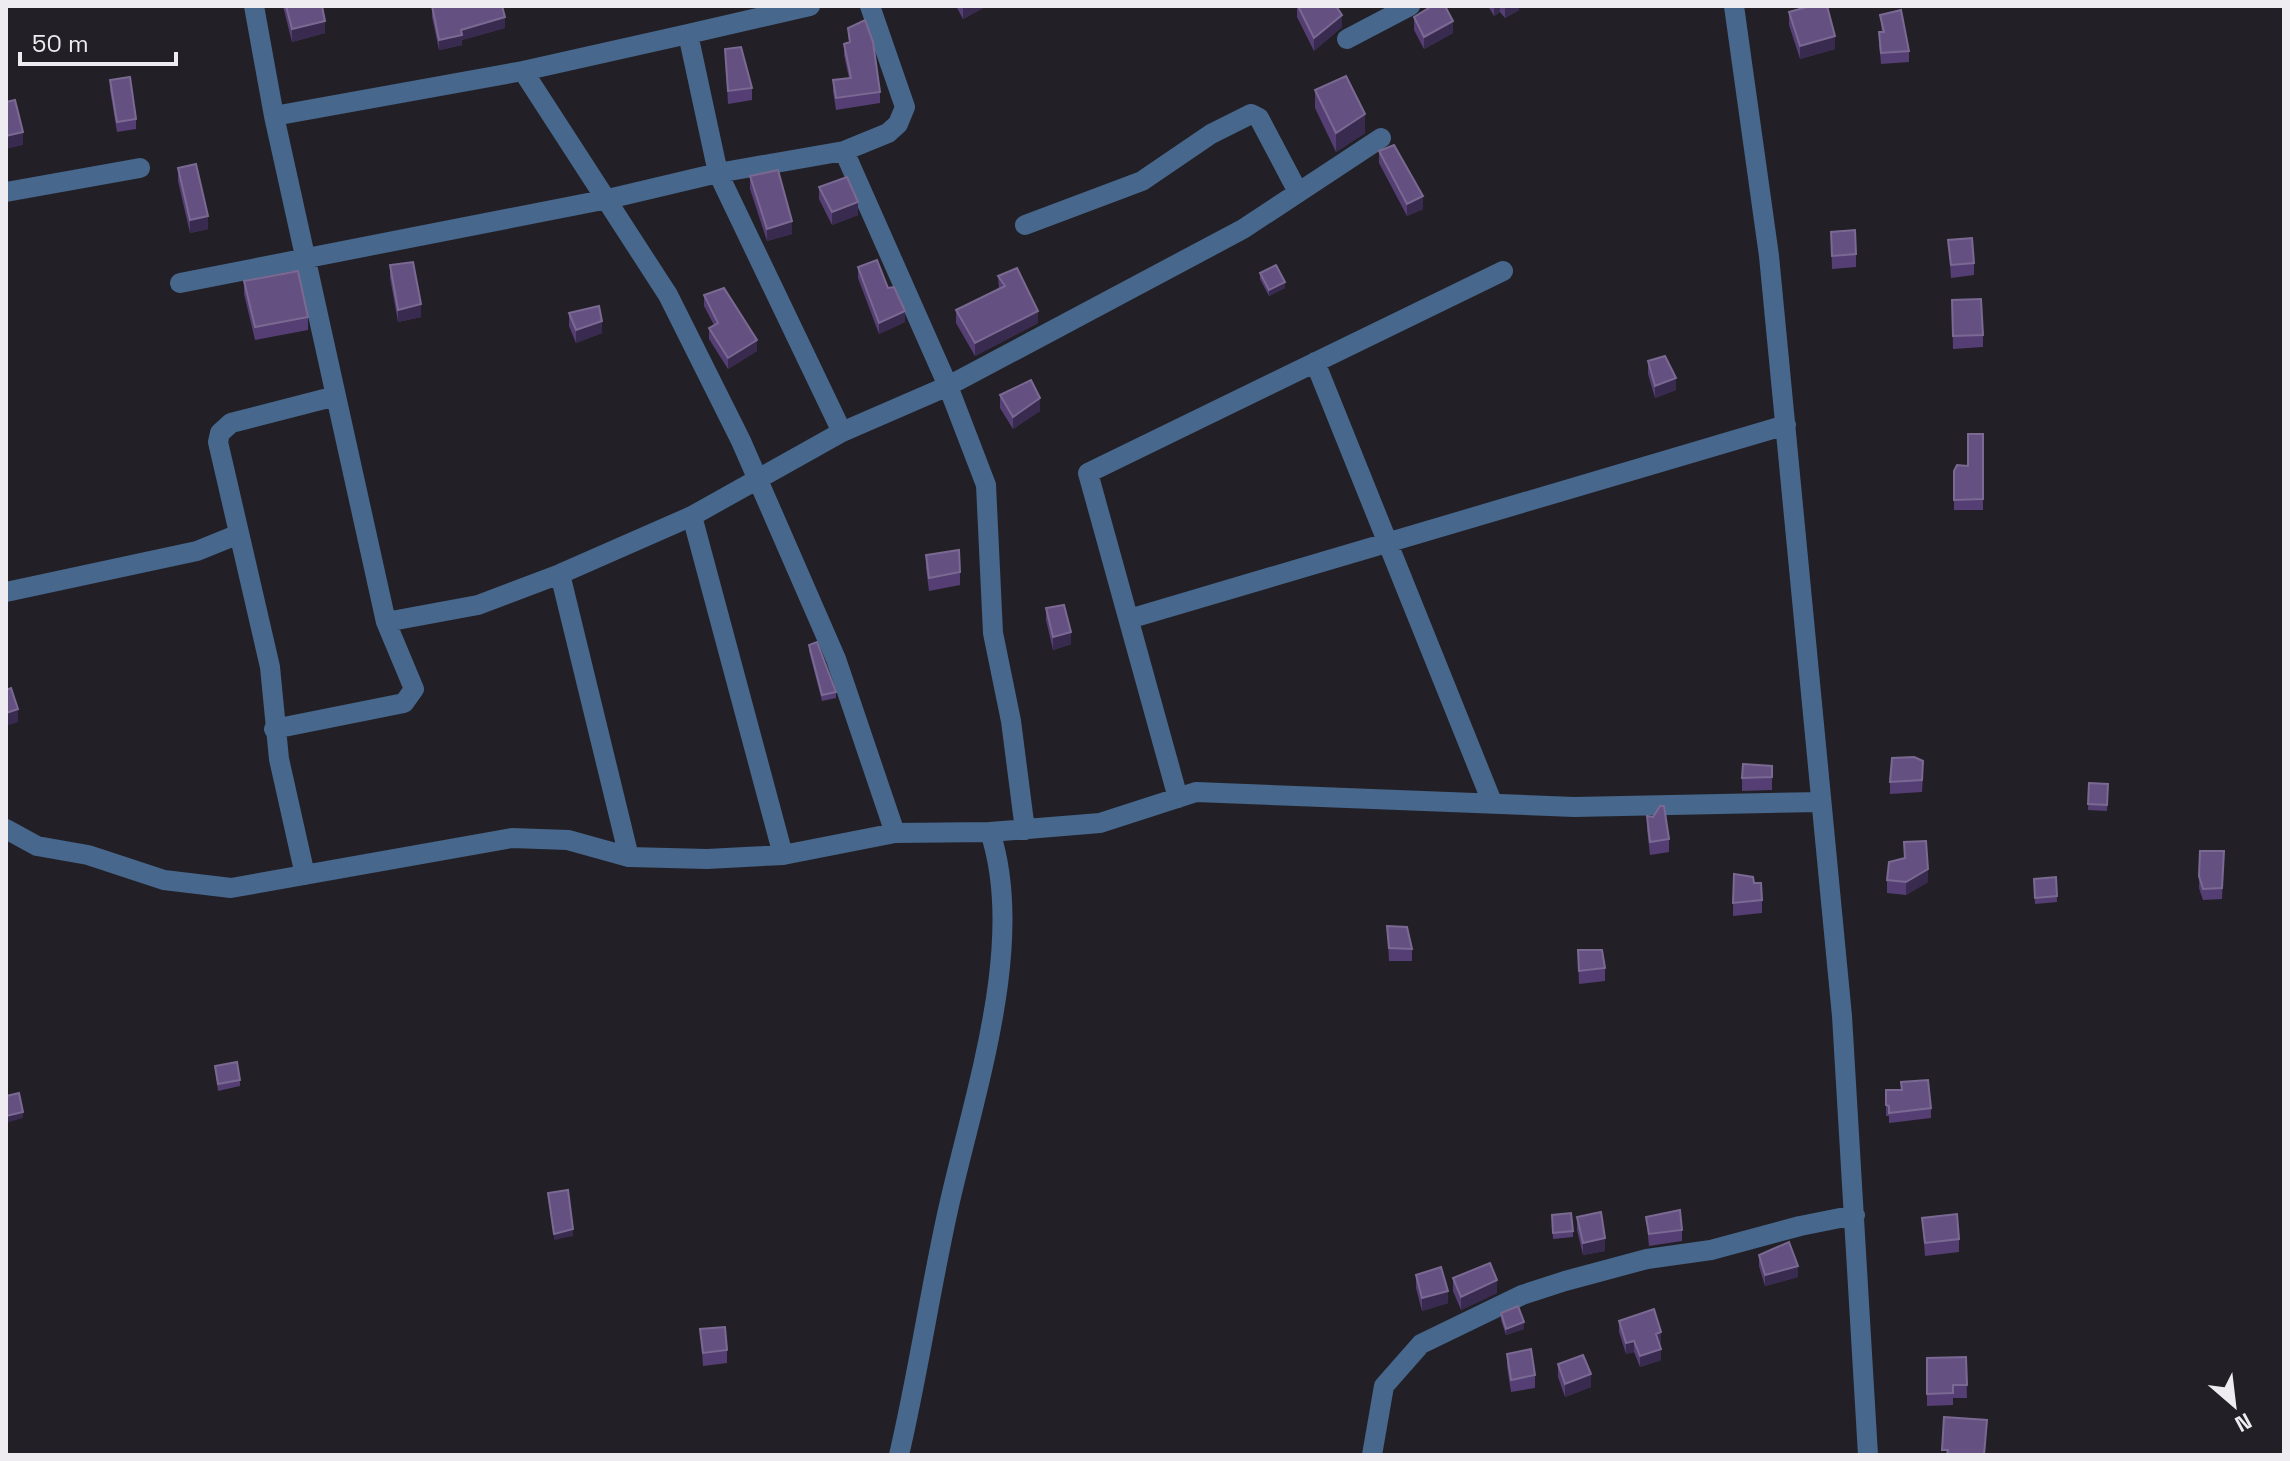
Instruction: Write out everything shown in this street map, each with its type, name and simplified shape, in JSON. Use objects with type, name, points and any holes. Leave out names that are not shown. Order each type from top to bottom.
[{"type":"street","points":[[254,6],[274,116],[308,256],[386,622],[414,689],[404,703],[274,729]]},
{"type":"street","points":[[274,116],[523,71],[810,6]]},
{"type":"street","points":[[180,283],[608,199],[718,173],[844,151],[888,133],[898,124],[905,107],[870,6]]},
{"type":"street","points":[[1347,39],[1410,6]]},
{"type":"street","points":[[1734,6],[1769,256],[1842,1016],[1868,1455]]},
{"type":"street","points":[[688,34],[718,173],[842,432]]},
{"type":"street","points":[[523,71],[668,295],[756,479],[836,659],[895,833]]},
{"type":"street","points":[[1025,225],[1142,181],[1199,141],[1251,114],[1259,118],[1298,192]]},
{"type":"street","points":[[386,622],[478,605],[560,574],[692,516],[842,432],[948,386],[1243,229],[1381,138]]},
{"type":"street","points":[[844,151],[948,386],[986,485],[993,633],[1011,721],[1025,830]]},
{"type":"street","points":[[6,192],[140,168]]},
{"type":"street","points":[[1178,798],[1088,473],[1503,271]]},
{"type":"street","points":[[1315,362],[1492,802]]},
{"type":"street","points":[[305,875],[274,729],[270,667],[218,442],[220,433],[231,423],[336,396]]},
{"type":"street","points":[[1129,619],[1786,425]]},
{"type":"street","points":[[692,516],[783,855]]},
{"type":"street","points":[[6,592],[197,551],[239,534]]},
{"type":"street","points":[[560,574],[629,857]]},
{"type":"street","points":[[6,829],[37,846],[88,855],[164,880],[231,888],[512,838],[568,840],[629,857],[707,859],[783,855],[895,833],[990,832],[1100,823],[1196,792],[1574,807],[1821,802]]},
{"type":"street","points":[[899,1455],[948,1213],[985,1051],[1002,949],[1003,909],[998,856],[990,832]]},
{"type":"street","points":[[1372,1455],[1384,1386],[1406,1356],[1421,1344],[1522,1295],[1565,1281],[1647,1259],[1711,1250],[1855,1215]]},
{"type":"building","points":[[286,6],[322,6],[325,21],[292,29]]},
{"type":"building","points":[[432,6],[502,6],[505,17],[461,30],[462,35],[439,40]]},
{"type":"building","points":[[1298,6],[1336,6],[1342,15],[1314,38]]},
{"type":"building","points":[[1432,6],[1445,6],[1453,21],[1424,37],[1414,17]]},
{"type":"building","points":[[1810,6],[1827,6],[1835,36],[1800,46],[1789,12]]},
{"type":"building","points":[[1901,10],[1909,51],[1881,53],[1879,32],[1884,32],[1880,15]]},
{"type":"building","points":[[865,20],[873,42],[880,92],[836,98],[833,80],[851,78],[844,44],[850,42],[848,28]]},
{"type":"building","points":[[741,47],[752,88],[728,91],[725,49]]},
{"type":"building","points":[[1346,76],[1365,114],[1336,133],[1315,90]]},
{"type":"building","points":[[130,77],[136,119],[117,122],[110,80]]},
{"type":"building","points":[[15,100],[23,132],[6,136],[6,102]]},
{"type":"building","points":[[1394,145],[1423,196],[1407,204],[1379,151]]},
{"type":"building","points":[[196,164],[208,216],[190,220],[178,168]]},
{"type":"building","points":[[778,170],[792,221],[767,229],[750,176]]},
{"type":"building","points":[[847,177],[858,202],[832,212],[819,187]]},
{"type":"building","points":[[1855,230],[1856,254],[1832,256],[1831,232]]},
{"type":"building","points":[[1972,238],[1974,263],[1951,265],[1948,240]]},
{"type":"building","points":[[877,260],[888,288],[894,287],[905,311],[879,323],[858,267]]},
{"type":"building","points":[[413,262],[421,304],[398,310],[390,265]]},
{"type":"building","points":[[1276,265],[1285,282],[1269,290],[1260,273]]},
{"type":"building","points":[[1017,268],[1038,311],[975,343],[956,310],[1005,286],[998,276]]},
{"type":"building","points":[[298,271],[308,317],[255,327],[244,281]]},
{"type":"building","points":[[724,288],[757,340],[728,358],[709,328],[718,323],[704,295]]},
{"type":"building","points":[[1981,299],[1983,335],[1953,336],[1952,300]]},
{"type":"building","points":[[599,306],[602,321],[576,330],[569,313]]},
{"type":"building","points":[[1665,356],[1676,378],[1655,386],[1648,361]]},
{"type":"building","points":[[1031,380],[1040,398],[1013,417],[1000,395]]},
{"type":"building","points":[[1968,434],[1983,434],[1983,499],[1954,500],[1954,471],[1957,465],[1968,466]]},
{"type":"building","points":[[959,550],[960,572],[929,578],[926,555]]},
{"type":"building","points":[[1064,605],[1071,632],[1053,637],[1046,608]]},
{"type":"building","points":[[817,642],[836,692],[822,695],[809,645]]},
{"type":"building","points":[[11,688],[18,709],[6,713],[6,690]]},
{"type":"building","points":[[1914,757],[1923,761],[1922,780],[1890,782],[1892,758]]},
{"type":"building","points":[[1743,764],[1772,766],[1772,777],[1742,778]]},
{"type":"building","points":[[2089,783],[2108,784],[2107,805],[2088,804]]},
{"type":"building","points":[[1660,806],[1664,806],[1669,839],[1650,842],[1647,816],[1653,817]]},
{"type":"building","points":[[1926,841],[1928,869],[1906,882],[1887,880],[1889,862],[1905,858],[1904,842]]},
{"type":"building","points":[[2200,851],[2224,851],[2222,888],[2203,889],[2199,876]]},
{"type":"building","points":[[1734,874],[1753,877],[1754,883],[1761,883],[1762,900],[1733,903]]},
{"type":"building","points":[[2056,877],[2057,896],[2035,898],[2034,879]]},
{"type":"building","points":[[1387,926],[1407,927],[1412,949],[1389,948]]},
{"type":"building","points":[[1578,950],[1602,950],[1605,968],[1579,971]]},
{"type":"building","points":[[237,1062],[240,1080],[218,1084],[215,1066]]},
{"type":"building","points":[[1928,1080],[1931,1108],[1889,1113],[1886,1090],[1902,1090],[1901,1082]]},
{"type":"building","points":[[19,1093],[23,1112],[6,1116],[6,1096]]},
{"type":"building","points":[[568,1190],[573,1229],[554,1234],[548,1193]]},
{"type":"building","points":[[1680,1210],[1682,1230],[1649,1234],[1646,1217]]},
{"type":"building","points":[[1601,1212],[1605,1238],[1583,1243],[1577,1217]]},
{"type":"building","points":[[1571,1213],[1573,1231],[1553,1233],[1552,1215]]},
{"type":"building","points":[[1957,1214],[1959,1239],[1925,1243],[1922,1218]]},
{"type":"building","points":[[1789,1242],[1798,1266],[1765,1275],[1759,1255]]},
{"type":"building","points":[[1490,1263],[1497,1280],[1461,1297],[1453,1278]]},
{"type":"building","points":[[1441,1267],[1448,1291],[1422,1298],[1416,1275]]},
{"type":"building","points":[[1518,1306],[1524,1322],[1506,1329],[1501,1313]]},
{"type":"building","points":[[1654,1309],[1661,1332],[1656,1334],[1661,1349],[1640,1356],[1634,1341],[1626,1343],[1619,1321]]},
{"type":"building","points":[[725,1327],[727,1350],[703,1353],[700,1329]]},
{"type":"building","points":[[1531,1349],[1535,1375],[1511,1380],[1507,1354]]},
{"type":"building","points":[[1583,1355],[1591,1374],[1565,1384],[1558,1364]]},
{"type":"building","points":[[1966,1357],[1967,1385],[1953,1385],[1953,1393],[1927,1394],[1927,1358]]},
{"type":"building","points":[[1944,1417],[1987,1420],[1984,1455],[1947,1455],[1948,1450],[1942,1450]]}]
